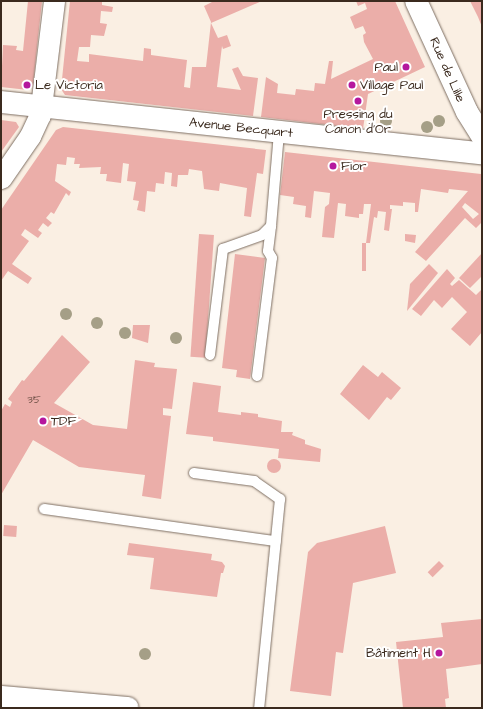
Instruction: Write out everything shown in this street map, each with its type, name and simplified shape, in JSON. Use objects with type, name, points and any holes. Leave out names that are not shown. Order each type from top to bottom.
[{"type":"street","points":[[1,178],[37,124],[42,106],[54,1]]},
{"type":"street","name":"Rue de Lille","points":[[416,1],[466,112],[482,136]]},
{"type":"street","name":"Avenue Becquart","points":[[1,102],[279,133],[482,153]]},
{"type":"street","points":[[1,696],[128,707]]},
{"type":"lane","points":[[257,376],[272,258],[268,251],[279,133]]},
{"type":"lane","points":[[210,355],[223,249],[262,235],[271,226]]},
{"type":"lane","points":[[194,473],[254,481],[280,499],[259,708]]},
{"type":"lane","points":[[44,509],[276,541]]},
{"type":"building","points":[[28,1],[42,1],[33,86],[28,90],[1,87],[3,45],[17,46],[16,50],[23,51]]},
{"type":"building","points":[[70,1],[102,1],[102,5],[113,7],[112,12],[101,11],[100,23],[107,24],[104,36],[91,35],[90,47],[79,47],[77,61],[89,62],[89,54],[143,61],[144,48],[151,49],[151,55],[187,60],[184,87],[190,88],[192,67],[206,67],[211,22],[204,6],[214,1],[262,1],[211,23],[218,38],[227,35],[231,46],[223,49],[222,46],[217,87],[241,90],[232,69],[238,67],[243,76],[258,78],[253,116],[65,95],[61,89]]},
{"type":"building","points":[[356,1],[395,1],[425,67],[368,94],[363,129],[261,117],[266,77],[278,84],[277,93],[295,95],[296,89],[314,91],[315,83],[325,84],[329,61],[333,61],[331,79],[373,59],[364,42],[363,35],[366,33],[363,26],[355,29],[350,17],[367,9],[365,3],[358,6]]},
{"type":"building","points":[[470,1],[482,1],[482,27],[478,17]]},
{"type":"building","points":[[1,120],[16,122],[19,127],[1,152]]},
{"type":"building","points":[[63,127],[266,150],[263,174],[257,173],[251,217],[244,216],[247,188],[220,183],[219,191],[204,189],[202,171],[189,169],[188,175],[178,175],[177,187],[171,186],[172,173],[165,172],[164,184],[156,183],[155,192],[147,191],[145,212],[137,210],[139,201],[133,200],[136,182],[127,181],[129,164],[123,163],[121,183],[106,181],[107,174],[100,174],[101,167],[79,168],[80,164],[74,164],[75,158],[67,157],[66,165],[57,164],[55,181],[71,192],[69,196],[66,193],[54,214],[51,212],[46,218],[52,223],[48,227],[43,223],[38,230],[42,233],[38,238],[25,229],[21,235],[29,241],[12,264],[32,278],[28,284],[8,271],[1,281],[1,210],[56,130]]},
{"type":"building","points":[[285,152],[481,174],[482,222],[476,228],[465,218],[426,261],[415,252],[468,191],[449,189],[448,193],[421,189],[418,212],[415,212],[415,203],[403,202],[403,206],[390,205],[390,209],[392,209],[389,231],[384,230],[386,212],[378,211],[377,218],[374,217],[370,243],[366,243],[371,204],[364,204],[363,214],[359,214],[359,218],[345,216],[346,204],[338,203],[334,238],[322,237],[325,207],[329,204],[330,193],[314,191],[311,218],[305,217],[306,206],[293,204],[294,197],[280,195]],"holes":[[[465,203],[479,214],[473,219],[462,207]]]},
{"type":"building","points":[[199,234],[214,235],[205,358],[190,357]]},
{"type":"building","points":[[405,234],[416,235],[415,243],[405,241]]},
{"type":"building","points":[[362,243],[366,243],[366,271],[362,271]]},
{"type":"building","points":[[482,253],[482,276],[470,288],[459,278]]},
{"type":"building","points":[[235,254],[265,258],[250,379],[236,377],[237,370],[222,368]]},
{"type":"building","points":[[429,264],[438,273],[407,311],[410,284]]},
{"type":"building","points":[[447,269],[455,278],[450,284],[452,286],[459,280],[476,295],[482,289],[482,332],[470,346],[451,329],[467,312],[452,297],[442,308],[434,300],[421,316],[412,309]]},
{"type":"building","points":[[133,325],[150,325],[148,343],[132,338]]},
{"type":"building","name":"TDF","points":[[62,335],[90,362],[54,403],[93,425],[127,429],[135,360],[155,363],[154,367],[177,369],[172,409],[163,408],[163,415],[171,416],[161,499],[142,496],[145,475],[79,467],[33,440],[1,495],[1,411],[5,404],[10,407],[12,402],[8,399],[22,380],[24,381]]},
{"type":"building","points":[[363,365],[378,377],[382,372],[401,388],[391,400],[387,397],[369,420],[340,394]]},
{"type":"building","points":[[193,382],[221,386],[218,412],[241,415],[241,412],[258,414],[258,417],[282,421],[281,432],[293,432],[292,435],[305,440],[305,444],[321,449],[320,462],[278,458],[279,449],[213,441],[213,437],[186,434]]},
{"type":"building","points":[[271,459],[277,459],[281,463],[281,469],[277,473],[271,473],[267,469],[267,463]]},
{"type":"building","points":[[4,525],[17,526],[16,537],[3,536]]},
{"type":"building","points":[[385,526],[396,573],[353,583],[343,653],[336,652],[331,696],[290,691],[308,552],[317,543]]},
{"type":"building","points":[[129,543],[212,554],[211,560],[222,562],[225,566],[223,573],[221,573],[217,597],[150,589],[154,558],[127,555]]},
{"type":"building","points":[[439,561],[444,566],[433,577],[428,572]]},
{"type":"building","name":"Bâtiment H","points":[[482,619],[482,664],[446,669],[449,698],[445,699],[446,708],[403,708],[396,642],[443,637],[441,623]]},
{"type":"place","name":"Paul","points":[[406,67]]},
{"type":"place","name":"Le Victoria","points":[[27,85]]},
{"type":"place","name":"Village Paul","points":[[352,85]]},
{"type":"place","name":"Pressing du Canon d'Or","points":[[358,101]]},
{"type":"place","name":"Fior","points":[[333,166]]},
{"type":"place","name":"TDF","points":[[43,421]]},
{"type":"place","name":"Bâtiment H","points":[[439,653]]}]
